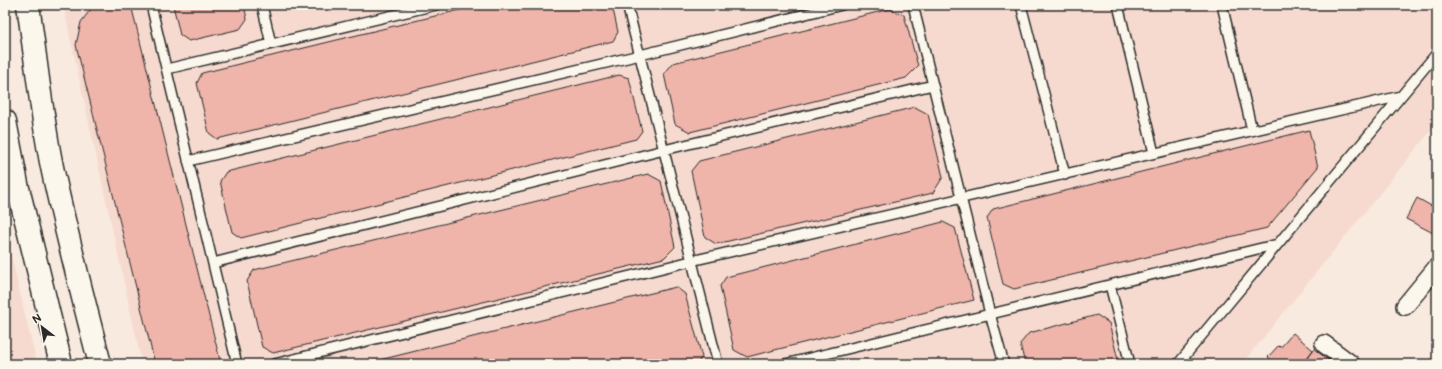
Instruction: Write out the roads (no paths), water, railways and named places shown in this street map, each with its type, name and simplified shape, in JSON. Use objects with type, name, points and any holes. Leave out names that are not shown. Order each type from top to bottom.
[{"type":"street","points":[[28,5],[42,110],[52,165],[63,219],[100,364]]},
{"type":"street","points":[[5,121],[17,184],[61,364]]},
{"type":"street","points":[[1405,306],[1437,267]]},
{"type":"street","points":[[1324,344],[1351,364]]},
{"type":"lane","points":[[151,5],[237,364]]},
{"type":"lane","points":[[262,5],[271,44]]},
{"type":"lane","points":[[166,69],[436,5]]},
{"type":"lane","points":[[627,5],[718,364]]},
{"type":"lane","points":[[188,161],[640,55],[842,5]]},
{"type":"lane","points":[[913,5],[990,314],[1004,364]]},
{"type":"lane","points":[[1021,5],[1065,175]]},
{"type":"lane","points":[[1118,5],[1154,153]]},
{"type":"lane","points":[[1222,5],[1252,130]]},
{"type":"lane","points":[[1178,364],[1437,53]]},
{"type":"lane","points":[[213,263],[664,150],[933,86]]},
{"type":"lane","points":[[274,364],[691,261],[1401,96]]},
{"type":"lane","points":[[785,364],[813,361],[990,314],[1278,244]]},
{"type":"lane","points":[[1110,285],[1130,364]]}]
